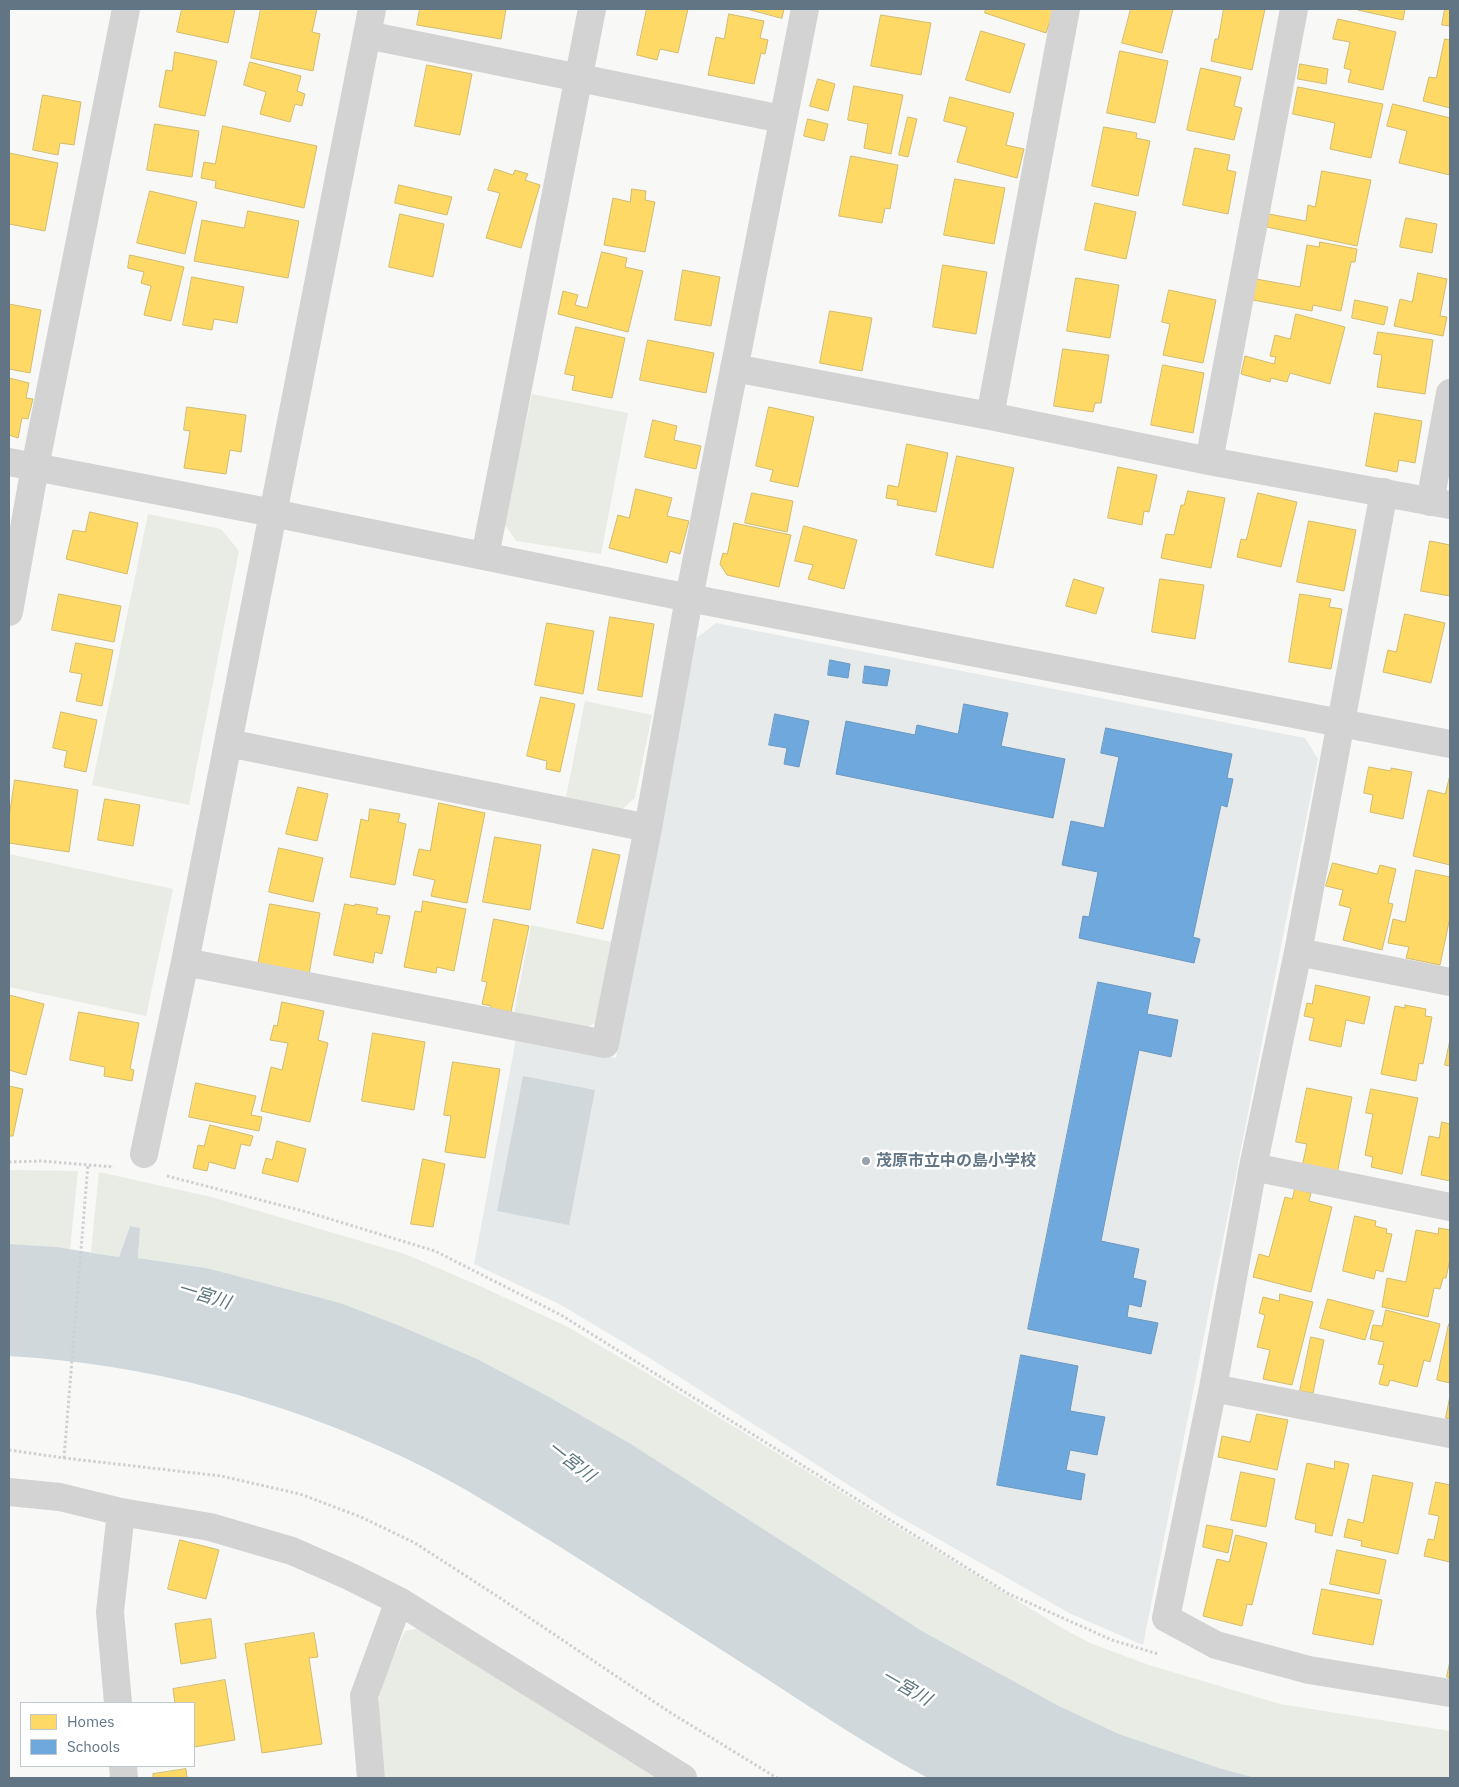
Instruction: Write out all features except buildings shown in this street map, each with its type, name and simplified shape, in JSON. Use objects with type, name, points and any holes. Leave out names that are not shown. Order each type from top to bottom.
[{"type":"street","points":[[9,612],[35,467],[126,9]]},
{"type":"street","points":[[485,556],[592,9]]},
{"type":"street","points":[[185,962],[605,1044],[648,828],[689,598],[805,9]]},
{"type":"street","points":[[990,416],[1066,9]]},
{"type":"street","points":[[1209,461],[1294,9]]},
{"type":"street","points":[[144,1154],[185,962],[370,22],[579,78],[782,119]]},
{"type":"street","points":[[734,368],[1440,504],[1450,393]]},
{"type":"street","points":[[9,462],[273,513],[689,598],[1450,744]]},
{"type":"street","points":[[1384,492],[1298,952],[1166,1618],[1216,1645],[1309,1670],[1450,1693]]},
{"type":"street","points":[[228,743],[648,828]]},
{"type":"street","points":[[1298,952],[1450,982]]},
{"type":"street","points":[[1254,1167],[1450,1207]]},
{"type":"street","points":[[1213,1388],[1450,1434]]},
{"type":"street","points":[[9,1492],[60,1497],[121,1512],[210,1527],[292,1551],[399,1601],[683,1778]]},
{"type":"street","points":[[118,1702],[110,1612],[121,1512]]},
{"type":"street","points":[[371,1778],[364,1696],[399,1601]]},
{"type":"path","points":[[9,1162],[41,1161],[117,1167]]},
{"type":"path","points":[[9,1450],[64,1458],[88,1164]]},
{"type":"path","points":[[164,1176],[307,1212],[435,1251],[561,1316],[1009,1594],[1112,1640],[1159,1654]]},
{"type":"shaded area","points":[[532,394],[628,413],[601,554],[516,541],[504,523]]},
{"type":"shaded area","points":[[148,514],[221,529],[239,551],[189,805],[92,785]]},
{"type":"shaded area","name":"茂原市立中の島小学校","points":[[716,623],[1305,738],[1318,759],[1143,1645],[1071,1614],[894,1514],[648,1357],[561,1305],[474,1264],[516,1039],[616,1058],[695,639]]},
{"type":"shaded area","points":[[585,701],[652,715],[635,798],[618,813],[565,802]]},
{"type":"shaded area","points":[[9,854],[173,889],[146,1016],[9,987]]},
{"type":"shaded area","points":[[531,925],[612,942],[595,1023],[578,1033],[513,1019]]},
{"type":"shaded area","points":[[9,1170],[78,1171],[70,1249],[9,1244]]},
{"type":"shaded area","points":[[99,1172],[211,1197],[405,1254],[482,1287],[568,1327],[650,1375],[1062,1628],[1090,1643],[1149,1665],[1280,1704],[1450,1731],[1450,1778],[1256,1778],[1219,1768],[1119,1734],[1057,1705],[922,1631],[631,1444],[551,1398],[206,1268],[138,1258],[140,1229],[130,1226],[119,1257],[91,1252]]},
{"type":"shaded area","points":[[419,1628],[661,1778],[386,1778],[378,1732],[377,1713],[382,1685],[405,1631]]},
{"type":"water","points":[[523,1076],[595,1090],[569,1225],[497,1211]]},
{"type":"water","name":"一宮川","points":[[130,1226],[140,1228],[138,1258],[206,1268],[340,1303],[477,1359],[551,1398],[631,1444],[922,1631],[1057,1705],[1119,1734],[1219,1768],[1256,1778],[928,1778],[848,1731],[520,1522],[405,1458],[310,1418],[212,1388],[162,1376],[111,1367],[9,1356],[9,1244],[56,1247],[119,1257]]},
{"type":"place","name":"茂原市立中の島小学校","points":[[866,1161]]}]
